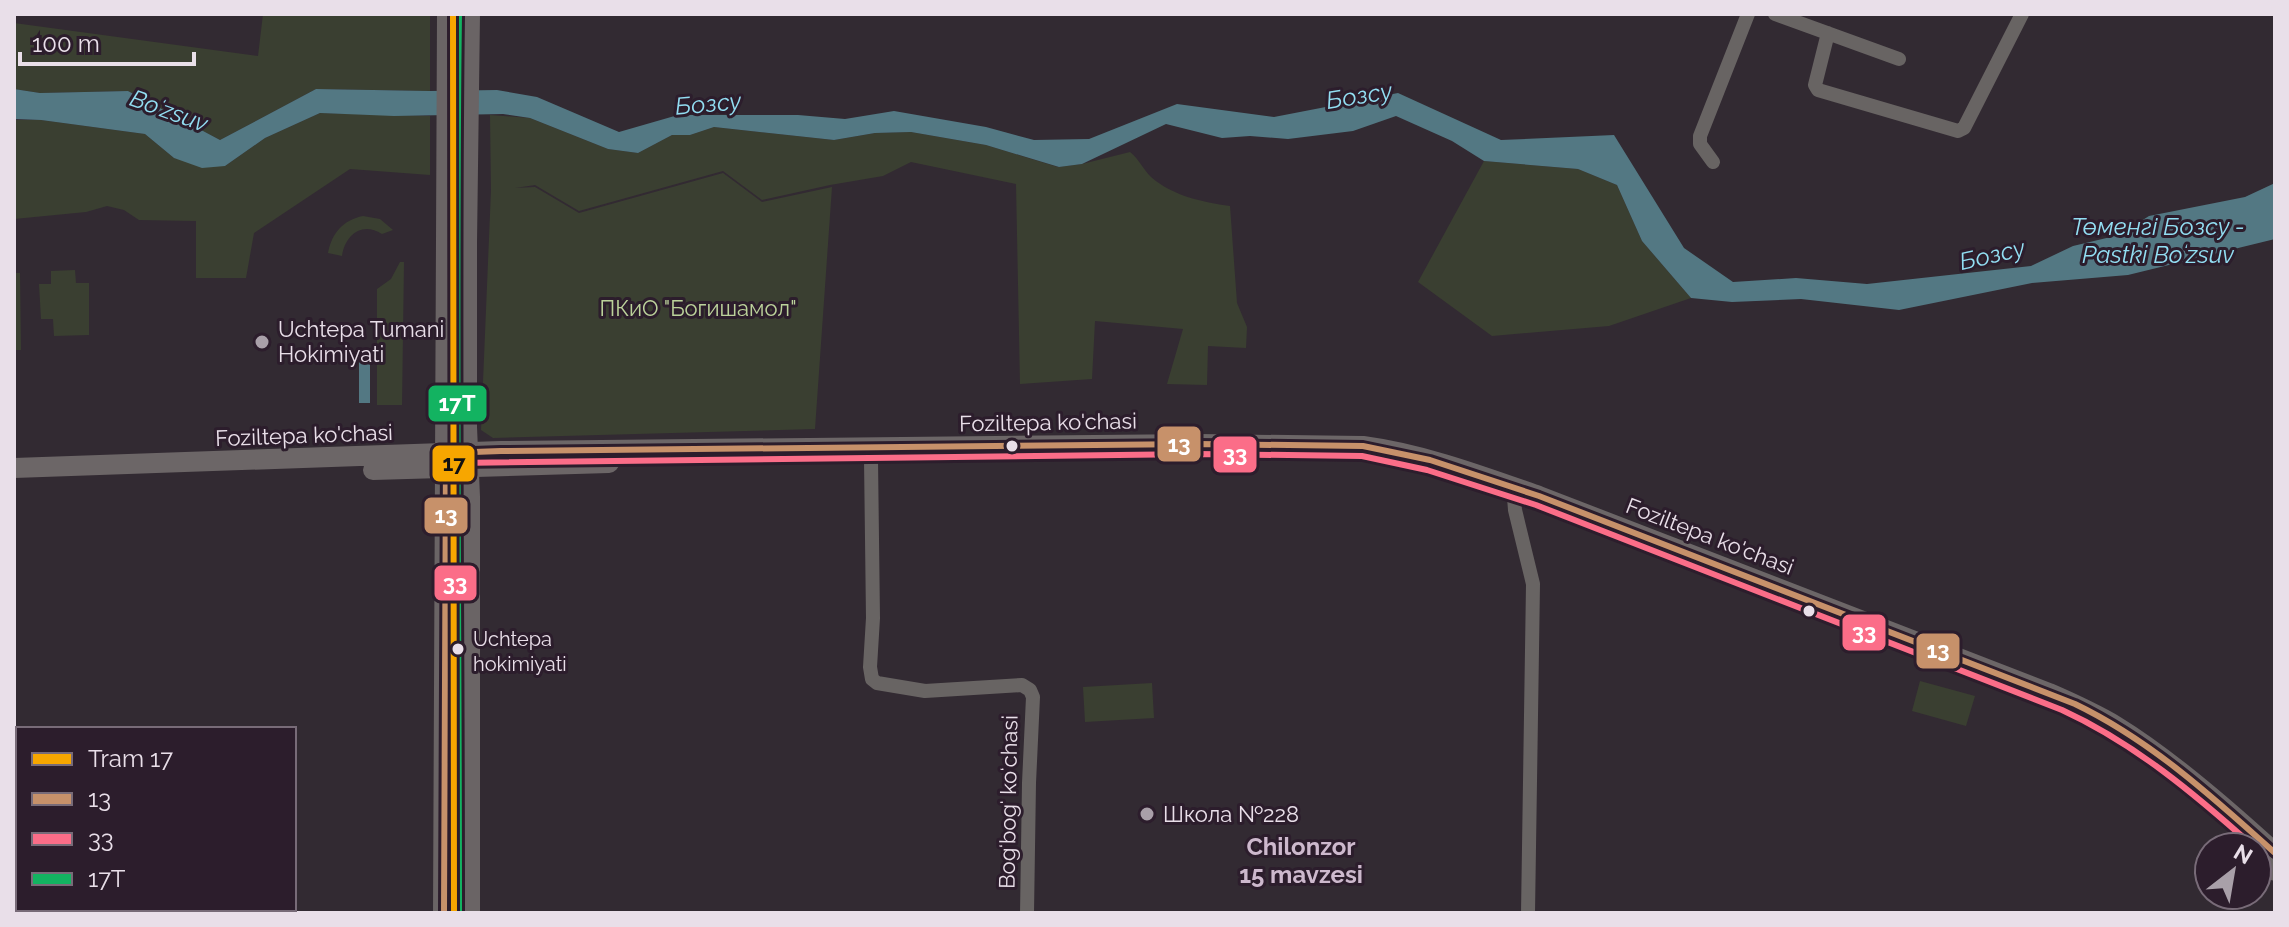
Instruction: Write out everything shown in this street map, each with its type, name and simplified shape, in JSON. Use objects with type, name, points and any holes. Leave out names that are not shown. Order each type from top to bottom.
[{"type":"main road","points":[[448,14],[456,243],[457,461],[469,913]]},
{"type":"main road","points":[[456,243],[469,14]]},
{"type":"main road","name":"Foziltepa ko'chasi","points":[[14,468],[1199,444],[1363,446],[1421,458],[1887,629],[2049,693],[2118,728],[2155,753],[2275,853]]},
{"type":"main road","name":"Foziltepa ko'chasi","points":[[14,477],[457,461],[624,463],[1364,455],[1419,466],[1516,493],[2072,715],[2114,738],[2148,762],[2230,831]]},
{"type":"main road","points":[[444,913],[457,461]]},
{"type":"street","points":[[1713,162],[1700,144],[1700,136],[1748,14]]},
{"type":"street","points":[[1775,14],[1899,59]]},
{"type":"street","points":[[1828,33],[1815,85],[1818,90],[1958,131],[1964,128],[2022,14]]},
{"type":"street","name":"Bogʻbogʻ koʻchasi","points":[[871,459],[872,679],[877,683],[925,691],[1022,685],[1030,690],[1033,697],[1027,913]]},
{"type":"street","points":[[1516,493],[1515,510],[1533,584],[1528,913]]},
{"type":"green space","points":[[263,14],[430,14],[430,91],[316,89],[220,140],[128,91],[40,93],[14,89],[14,23],[258,56]]},
{"type":"green space","points":[[320,113],[430,116],[430,175],[350,169],[254,233],[246,278],[196,278],[196,221],[139,220],[124,210],[107,206],[86,212],[14,219],[14,120],[41,120],[145,134],[174,158],[225,166],[265,138]]},
{"type":"green space","name":"ПКиО \"Богишамол\"","points":[[490,115],[530,118],[608,149],[638,153],[672,135],[690,135],[714,127],[834,140],[875,133],[911,132],[986,145],[1058,167],[1130,152],[1151,177],[1169,189],[1198,200],[1230,206],[1237,303],[1247,327],[1246,348],[1208,346],[1207,385],[1167,384],[1183,329],[1095,321],[1092,379],[1020,384],[1016,184],[911,162],[883,176],[762,200],[723,171],[579,211],[535,185],[515,188],[535,187],[579,213],[723,173],[762,202],[832,187],[815,429],[493,438],[481,430],[491,190]]},
{"type":"green space","points":[[1484,161],[1578,169],[1617,185],[1642,241],[1691,298],[1609,326],[1492,336],[1418,282]]},
{"type":"green space","points":[[363,216],[380,219],[393,230],[382,234],[375,230],[361,230],[351,236],[342,256],[328,253],[332,239],[340,228]]},
{"type":"green space","points":[[400,262],[404,262],[402,405],[377,405],[377,289],[391,279]]},
{"type":"green space","points":[[75,270],[76,283],[89,283],[89,335],[54,336],[53,319],[41,319],[39,284],[51,284],[51,271]]},
{"type":"green space","points":[[14,273],[20,273],[21,350],[14,350]]},
{"type":"green space","points":[[1920,681],[1975,696],[1966,726],[1912,711]]},
{"type":"green space","points":[[1152,683],[1154,718],[1085,722],[1083,687]]},
{"type":"water","name":"Төменгі Бозсу - Pastki Boʻzsuv","points":[[14,89],[40,93],[128,91],[220,140],[316,89],[497,90],[537,97],[619,132],[678,115],[798,115],[845,119],[894,111],[986,127],[1034,140],[1089,139],[1177,104],[1274,117],[1398,93],[1501,140],[1614,135],[1684,248],[1733,282],[1796,278],[1867,284],[2031,266],[2073,246],[2119,235],[2149,216],[2245,197],[2275,183],[2275,239],[2128,275],[2032,283],[1899,310],[1801,299],[1732,302],[1691,298],[1642,241],[1617,185],[1578,169],[1484,161],[1452,141],[1396,116],[1353,131],[1288,139],[1250,136],[1222,138],[1166,124],[1082,164],[1059,167],[986,145],[911,132],[875,133],[834,140],[714,127],[690,135],[672,135],[638,153],[608,149],[530,118],[503,114],[394,116],[320,113],[265,138],[225,166],[202,168],[174,158],[145,134],[14,119]]},
{"type":"water","points":[[359,354],[370,354],[370,403],[359,403]]},
{"type":"tram line","name":"17","points":[[453,14],[454,913]]},
{"type":"transit line","name":"17T","points":[[459,14],[459,913]]},
{"type":"transit line","name":"13","points":[[444,913],[446,453],[501,451],[1199,444],[1363,446],[1430,460],[1539,496],[2075,704],[2103,718],[2155,752],[2275,853]]},
{"type":"transit line","name":"33","points":[[454,913],[456,463],[1199,454],[1362,456],[1427,470],[1536,505],[2062,710],[2139,754],[2236,831]]},
{"type":"place","name":"Uchtepa Tumani Hokimiyati","points":[[262,342]]},
{"type":"place","name":"Uchtepa hokimiyati","points":[[458,649]]},
{"type":"place","name":"Школа №228","points":[[1147,814]]},
{"type":"district","name":"Chilonzor 15 mavzesi","points":[[1301,861]]},
{"type":"water label","name":"Бозсу","points":[[1359,96]]},
{"type":"water label","name":"Бозсу","points":[[708,104]]},
{"type":"water label","name":"Boʻzsuv","points":[[169,111]]},
{"type":"water label","name":"Бозсу","points":[[1992,255]]}]
